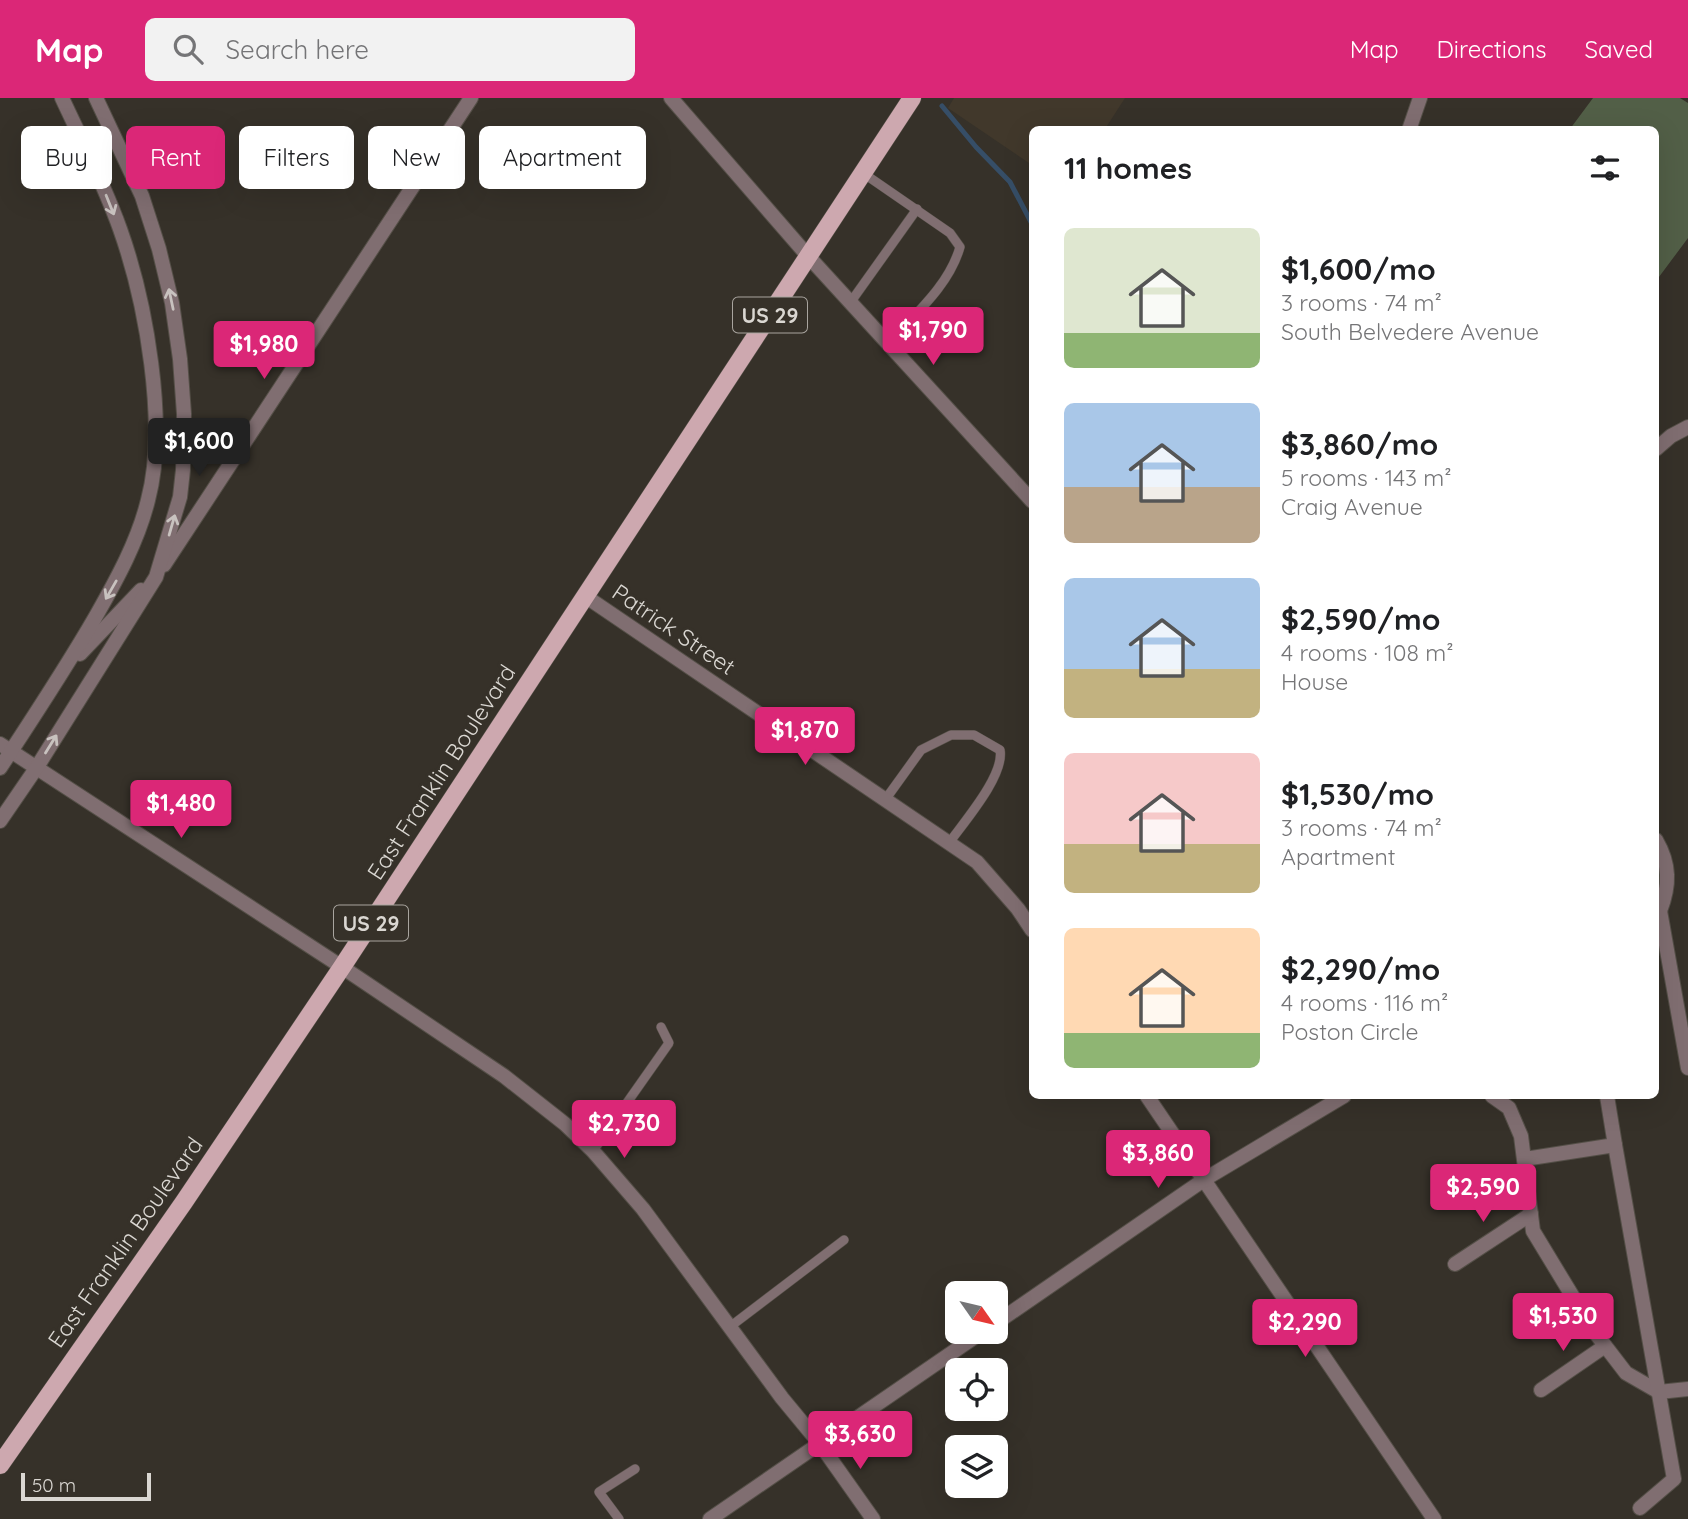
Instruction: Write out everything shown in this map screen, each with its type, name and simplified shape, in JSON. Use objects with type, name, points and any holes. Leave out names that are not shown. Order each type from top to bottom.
[{"type":"main road","name":"East Franklin Boulevard","points":[[0,1465],[184,1202],[342,967],[912,98]]},
{"type":"street","points":[[62,98],[98,177],[128,255],[150,364],[157,446],[148,502],[121,572],[65,670]]},
{"type":"street","points":[[0,768],[6,747],[65,670],[156,577],[180,497],[184,414],[172,303],[142,196],[96,98]]},
{"type":"street","points":[[0,821],[156,577],[471,98]]},
{"type":"street","points":[[671,98],[808,257],[1029,498]]},
{"type":"street","points":[[1410,126],[1420,98]]},
{"type":"street","points":[[1659,446],[1688,427]]},
{"type":"street","name":"Patrick Street","points":[[585,596],[976,862],[1018,909],[1029,926]]},
{"type":"street","points":[[6,747],[342,967],[504,1076],[555,1115],[593,1151],[643,1209],[782,1398],[820,1444],[873,1519]]},
{"type":"street","points":[[1659,846],[1663,853],[1668,883],[1659,909]]},
{"type":"street","points":[[1659,917],[1688,1068]]},
{"type":"street","points":[[1149,1099],[1434,1519]]},
{"type":"street","points":[[1008,1314],[1205,1178],[1339,1099]]},
{"type":"street","points":[[1496,1099],[1509,1108],[1521,1136],[1533,1231],[1593,1330],[1626,1373],[1659,1392],[1688,1389]]},
{"type":"street","points":[[1607,1099],[1674,1479],[1640,1507]]},
{"type":"street","points":[[1524,1159],[1615,1145]]},
{"type":"street","points":[[1455,1264],[1531,1214]]},
{"type":"street","points":[[709,1519],[965,1344]]},
{"type":"street","points":[[1541,1390],[1605,1346]]},
{"type":"lane","points":[[863,173],[950,233],[960,247],[957,259],[937,290],[888,344]]},
{"type":"lane","points":[[850,303],[917,209]]},
{"type":"lane","points":[[885,800],[921,750],[951,736],[974,735],[1000,750],[1002,758],[992,781],[949,843]]},
{"type":"lane","points":[[593,1151],[669,1043],[661,1027]]},
{"type":"lane","points":[[731,1326],[844,1240]]},
{"type":"lane","points":[[619,1519],[599,1492],[635,1468]]},
{"type":"shaded area","points":[[954,98],[1125,98],[1107,126],[1029,126],[1029,163],[948,108]]},
{"type":"green space","points":[[1593,98],[1680,98],[1688,103],[1688,238],[1659,277],[1659,126],[1572,126]]},
{"type":"waterway","points":[[942,106],[1010,182],[1029,218]]}]
